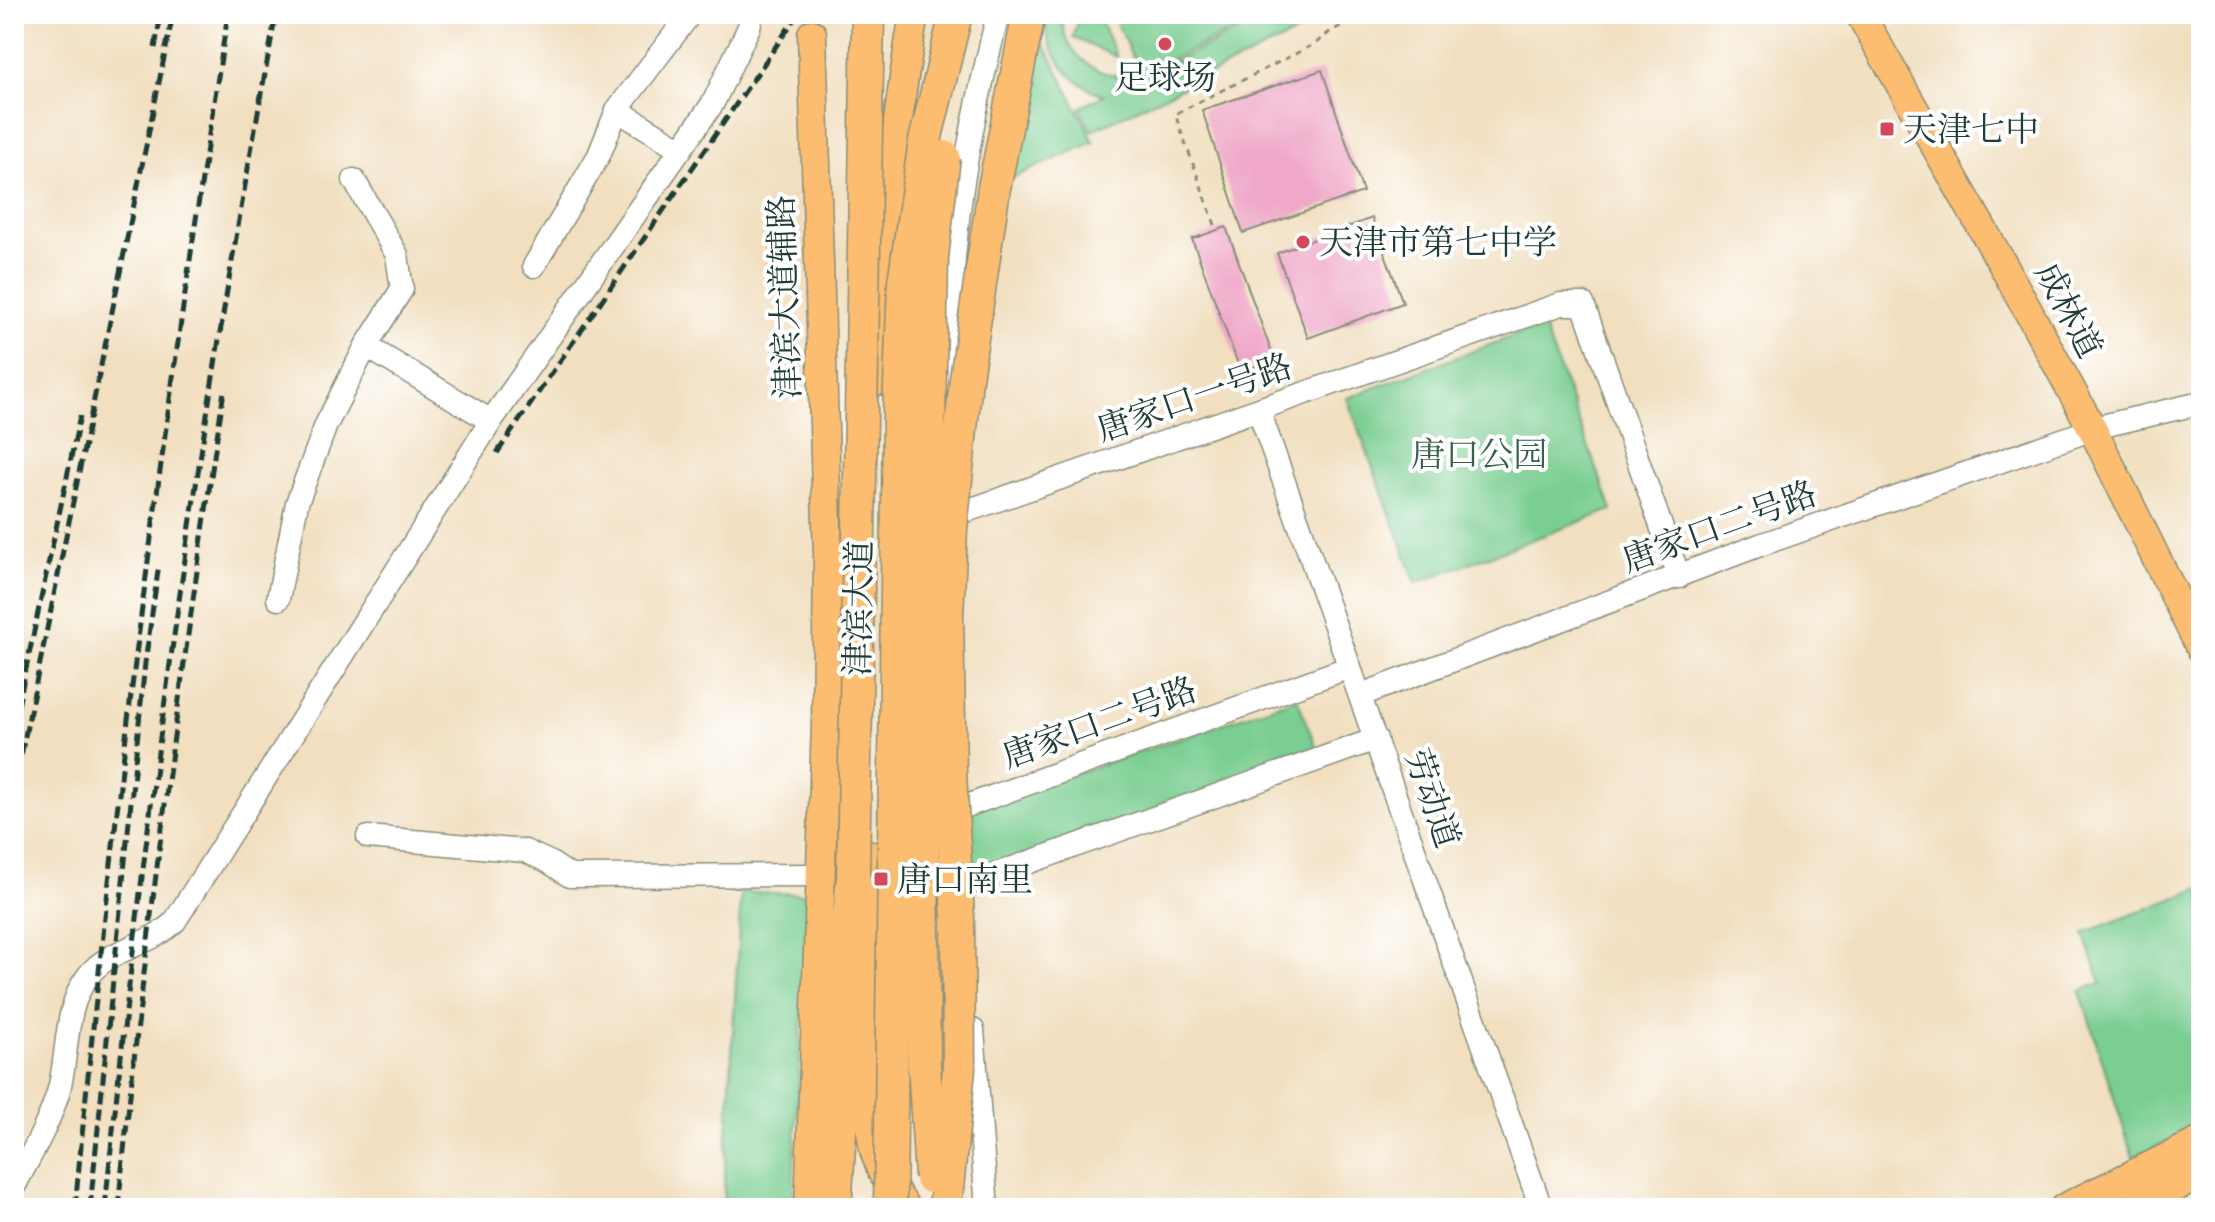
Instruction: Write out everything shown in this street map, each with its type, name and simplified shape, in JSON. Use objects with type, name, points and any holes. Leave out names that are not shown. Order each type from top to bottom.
[{"type":"highway","points":[[852,14],[872,267]]},
{"type":"highway","points":[[868,14],[872,267]]},
{"type":"highway","points":[[935,1208],[924,1064],[922,829],[929,369],[932,257],[957,14]]},
{"type":"highway","name":"津滨大道","points":[[890,1208],[899,411],[904,282],[925,141],[957,14]]},
{"type":"highway","points":[[945,1208],[959,1069],[958,918],[950,773],[947,617],[951,529],[966,379],[994,188],[1029,14]]},
{"type":"highway","name":"津滨大道","points":[[854,1208],[837,876],[872,267]]},
{"type":"highway","points":[[835,1208],[840,1133],[837,876]]},
{"type":"highway","points":[[2132,1208],[2201,1172]]},
{"type":"main road","name":"津滨大道","points":[[872,267],[892,166],[914,14]]},
{"type":"main road","name":"成林道","points":[[1860,14],[2098,428],[2201,649]]},
{"type":"main road","name":"成林道","points":[[1877,14],[2098,428],[2201,631]]},
{"type":"main road","name":"津滨大道辅路","points":[[809,1208],[837,876],[812,34]]},
{"type":"main road","points":[[872,267],[866,1040],[874,1150],[882,1172],[906,1208]]},
{"type":"main road","points":[[2064,1208],[2201,1141]]},
{"type":"main road","points":[[2162,1208],[2201,1185]]},
{"type":"street","points":[[534,266],[599,155],[617,110],[690,14]]},
{"type":"street","points":[[14,1187],[50,1117],[59,1089],[75,996],[90,973],[123,951],[153,939],[175,921],[491,421],[713,103],[749,27],[752,14]]},
{"type":"street","points":[[987,1208],[961,808],[958,695],[962,572],[951,326],[955,240],[965,162],[998,14]]},
{"type":"street","points":[[617,110],[681,149]]},
{"type":"street","points":[[278,599],[297,503],[326,425],[366,346],[402,289],[397,255],[354,180]]},
{"type":"street","name":"唐家口一号路","points":[[828,557],[1259,411],[1561,304],[1583,304],[1679,577]]},
{"type":"street","points":[[366,346],[491,421]]},
{"type":"street","name":"唐家口二号路","points":[[1361,695],[1760,545],[2098,428],[2201,403]]},
{"type":"street","name":"劳动道","points":[[1259,411],[1541,1208]]},
{"type":"street","name":"唐家口二号路","points":[[961,808],[1350,667]]},
{"type":"street","points":[[965,885],[1376,739]]},
{"type":"street","points":[[368,837],[525,851],[570,876],[837,876]]},
{"type":"path","points":[[1215,225],[1175,114],[1368,14]]},
{"type":"green space","points":[[1044,14],[1062,14],[1070,44],[1089,65],[1116,76],[1131,77],[1146,75],[1273,14],[1336,14],[1091,131],[1080,108],[1104,95],[1091,90],[1061,64],[1049,41]]},
{"type":"green space","points":[[1080,14],[1097,14],[1117,57],[1073,38]]},
{"type":"green space","name":"足球场","points":[[1112,14],[1266,14],[1141,74]]},
{"type":"green space","points":[[1036,28],[1094,142],[1003,182]]},
{"type":"green space","name":"唐口公园","points":[[1543,325],[1612,510],[1416,583],[1347,398]]},
{"type":"green space","points":[[1297,698],[1318,752],[973,877],[970,810]]},
{"type":"green space","points":[[2201,888],[2201,1126],[2133,1157],[2080,991],[2101,983],[2084,933]]},
{"type":"green space","points":[[741,892],[808,894],[792,1208],[723,1208]]},
{"type":"building","points":[[1322,70],[1363,192],[1243,233],[1202,110]]},
{"type":"building","points":[[1372,218],[1403,303],[1308,338],[1277,253]]},
{"type":"building","points":[[1226,227],[1274,359],[1241,372],[1192,239]]},
{"type":"railway","points":[[155,48],[161,14]]},
{"type":"railway","points":[[14,790],[173,14]]},
{"type":"railway","points":[[75,1208],[123,759],[161,460],[228,14]]},
{"type":"railway","points":[[105,1208],[138,908],[178,609],[224,311],[276,14]]},
{"type":"railway","points":[[497,453],[798,14]]},
{"type":"railway","points":[[118,1208],[166,799],[224,391]]},
{"type":"railway","points":[[14,725],[80,416]]},
{"type":"railway","points":[[90,1208],[145,663],[159,564]]},
{"type":"place","name":"足球场","points":[[1165,44]]},
{"type":"place","name":"天津七中","points":[[1887,129]]},
{"type":"place","name":"天津市第七中学","points":[[1303,242]]},
{"type":"place","name":"唐口南里","points":[[881,879]]}]
